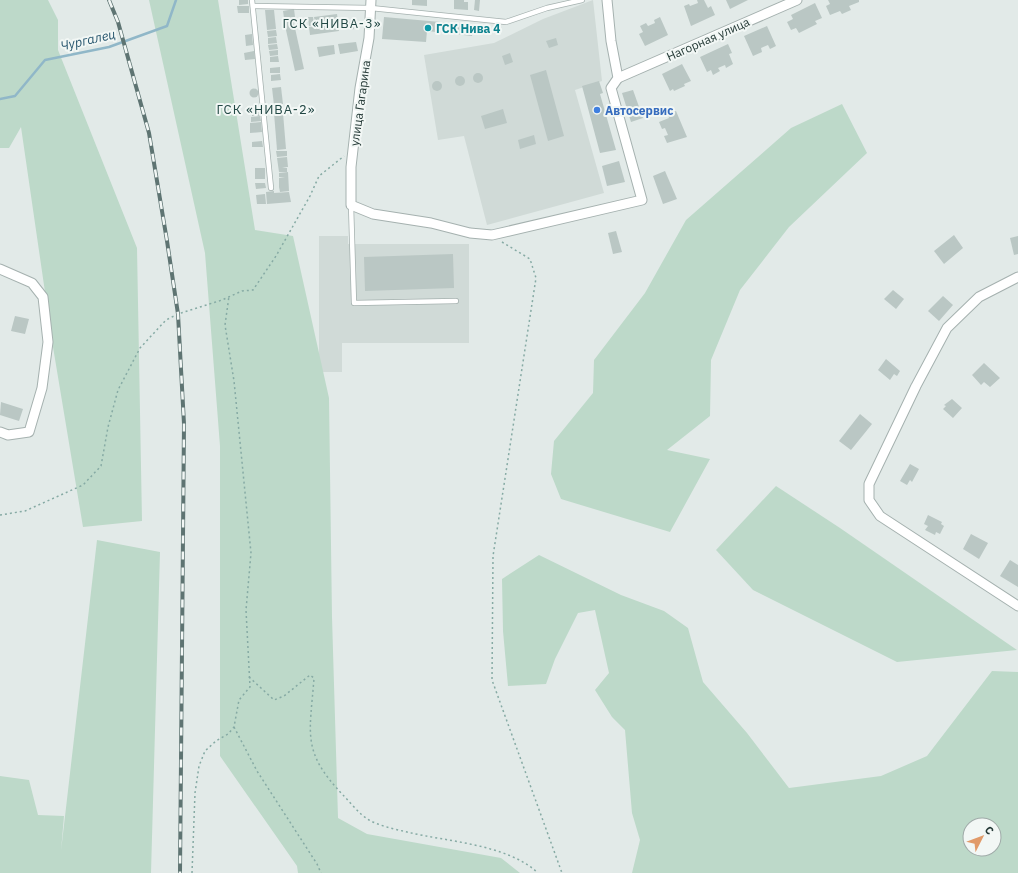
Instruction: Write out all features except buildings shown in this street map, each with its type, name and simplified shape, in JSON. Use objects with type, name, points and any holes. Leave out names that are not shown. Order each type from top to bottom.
[{"type":"street","points":[[351,205],[373,214],[431,223],[470,233],[492,235],[642,200],[611,88],[618,78],[611,41],[607,0]]},
{"type":"street","name":"Нагорная улица","points":[[618,78],[798,0]]},
{"type":"street","name":"улица Гагарина","points":[[351,205],[353,151],[360,88],[369,38],[371,4]]},
{"type":"street","points":[[0,269],[32,283],[43,297],[48,342],[42,388],[29,432],[4,434]]},
{"type":"street","points":[[1018,277],[979,297],[946,328],[916,386],[869,484],[869,500],[880,516],[1018,606]]},
{"type":"lane","points":[[252,0],[271,188]]},
{"type":"lane","points":[[253,6],[371,4],[506,22],[546,8],[582,0]]},
{"type":"lane","points":[[351,205],[354,303],[456,301]]},
{"type":"path","points":[[0,515],[25,511],[84,485],[101,466],[108,427],[118,390],[140,348],[166,320],[242,291],[252,290],[276,256],[310,196],[319,176],[341,157],[353,151]]},
{"type":"path","points":[[492,235],[530,259],[536,278],[493,556],[492,680],[562,873]]},
{"type":"path","points":[[192,873],[195,793],[199,766],[204,751],[216,741],[228,734],[234,727],[239,700],[250,686],[246,610],[251,553],[234,381],[225,324],[229,296]]},
{"type":"path","points":[[249,677],[274,700],[284,696],[310,675],[314,678],[309,731],[312,751],[318,765],[362,815],[370,820],[394,829],[486,848],[528,864],[538,873]]},
{"type":"path","points":[[234,727],[257,770],[317,864],[320,873]]},
{"type":"shaded area","points":[[593,0],[602,81],[575,90],[604,193],[487,225],[464,136],[438,140],[424,55],[494,43],[543,19]]},
{"type":"shaded area","points":[[319,236],[348,236],[348,244],[469,244],[469,343],[342,343],[342,372],[319,372]]},
{"type":"green space","points":[[0,0],[48,0],[58,20],[58,50],[137,248],[142,521],[83,527],[53,347],[21,127],[9,148],[0,148]]},
{"type":"green space","points":[[149,0],[218,0],[255,230],[293,236],[329,398],[332,617],[338,818],[367,834],[501,858],[520,873],[298,873],[297,866],[220,756],[220,446],[205,253]]},
{"type":"green space","points":[[842,104],[867,153],[789,227],[740,290],[711,360],[710,416],[667,450],[710,459],[670,532],[561,499],[551,474],[554,441],[593,393],[594,360],[645,293],[686,220],[791,128]]},
{"type":"green space","points":[[776,486],[840,528],[1017,650],[897,662],[753,590],[716,550]]},
{"type":"green space","points":[[97,540],[160,552],[151,873],[0,873],[0,776],[29,780],[38,815],[64,816],[61,851]]},
{"type":"green space","points":[[539,555],[621,595],[664,611],[688,628],[703,682],[747,733],[789,788],[881,776],[927,756],[992,671],[1018,672],[1018,873],[632,873],[640,840],[632,813],[625,730],[612,717],[595,690],[609,673],[595,610],[578,613],[555,659],[546,684],[508,686],[503,631],[502,579]]},
{"type":"waterway","name":"Чургалец","points":[[0,99],[15,96],[45,60],[109,47],[167,26],[176,0]]},
{"type":"railway","points":[[109,0],[118,22],[149,133],[178,314],[184,424],[180,873]]},
{"type":"place","name":"ГСК Нива 4","points":[[428,28]]},
{"type":"place","name":"Автосервис","points":[[597,110]]},
{"type":"district","name":"ГСК «НИВА-3»","points":[[332,23]]},
{"type":"district","name":"ГСК «НИВА-2»","points":[[266,109]]}]
